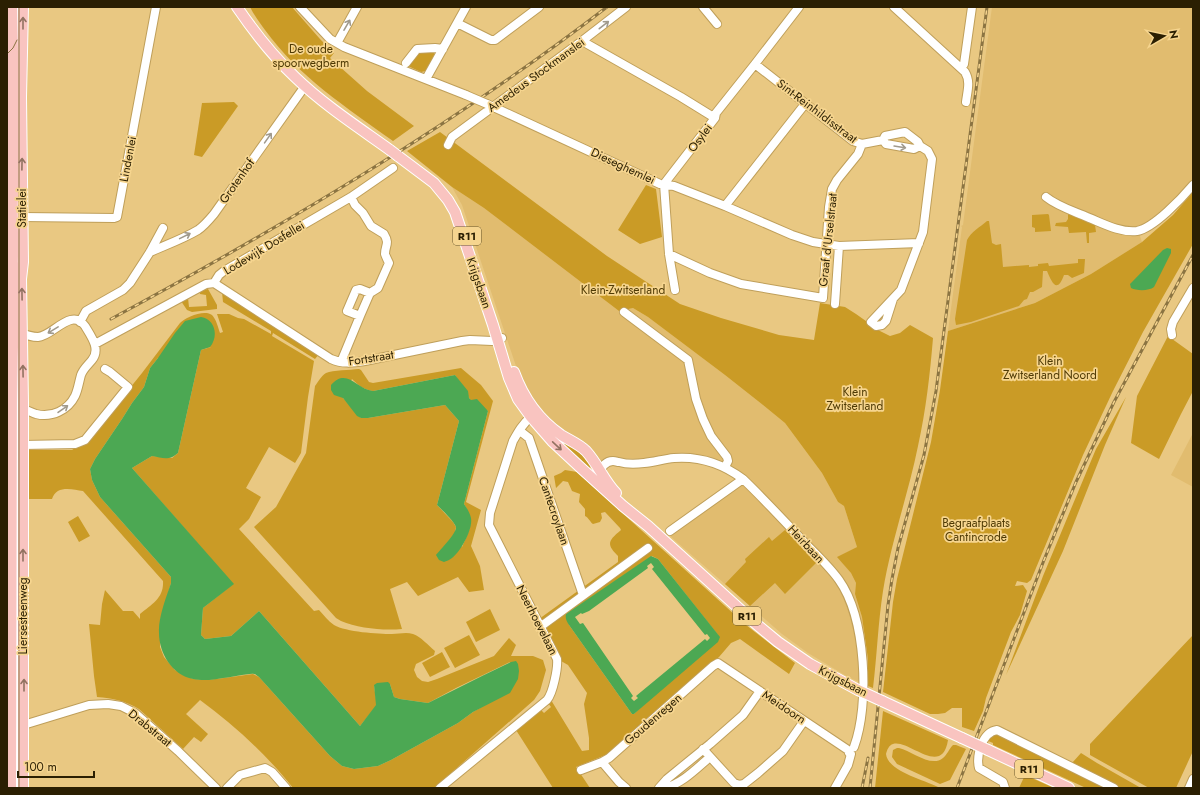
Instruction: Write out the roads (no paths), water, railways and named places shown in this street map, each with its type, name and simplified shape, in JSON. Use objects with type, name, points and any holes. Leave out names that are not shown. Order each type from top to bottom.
[{"type":"main road","name":"Statielei","points":[[12,7],[14,216],[22,333],[23,408]]},
{"type":"main road","name":"Statielei","points":[[9,403],[9,329],[22,7]]},
{"type":"main road","name":"Krijgsbaan","points":[[237,7],[271,52],[305,86],[328,105],[430,174],[440,183],[451,197],[462,220],[518,399],[531,417],[552,441],[596,482],[648,526],[767,633],[810,664],[858,690],[1069,788]]},
{"type":"main road","name":"Krijgsbaan","points":[[243,7],[268,40],[299,74],[332,103],[396,152]]},
{"type":"main road","name":"Krijgsbaan","points":[[499,339],[517,380],[532,407],[555,430],[581,447],[594,461],[612,489],[643,519],[648,526]]},
{"type":"main road","name":"Liersesteenweg","points":[[9,403],[9,729],[11,788]]},
{"type":"main road","name":"Liersesteenweg","points":[[23,408],[23,788]]},
{"type":"street","name":"Lindenlei","points":[[14,216],[117,217],[156,7]]},
{"type":"street","name":"Dieseghemlei","points":[[300,7],[330,38],[344,47],[490,105],[660,184],[674,186],[792,235],[839,246],[919,243]]},
{"type":"street","points":[[337,43],[357,7]]},
{"type":"street","points":[[426,79],[466,7]]},
{"type":"street","points":[[457,24],[491,40],[495,40],[539,7]]},
{"type":"street","name":"Amedeus Stockmanslei","points":[[448,145],[452,137],[490,105],[582,41],[626,7]]},
{"type":"street","points":[[703,7],[716,24]]},
{"type":"street","points":[[894,7],[961,68],[968,80],[966,102]]},
{"type":"street","points":[[961,68],[964,64],[972,7]]},
{"type":"street","name":"Osylei","points":[[664,184],[715,118],[716,113],[796,10]]},
{"type":"street","points":[[582,41],[715,118]]},
{"type":"street","points":[[406,63],[417,49],[443,49]]},
{"type":"street","name":"Sint-Reinhildisstraat","points":[[755,64],[853,141],[862,144],[883,140],[885,136],[905,132],[918,142],[920,146]]},
{"type":"street","name":"Grotenhof","points":[[150,252],[198,230],[209,220],[305,86]]},
{"type":"street","points":[[724,206],[805,104]]},
{"type":"street","points":[[883,140],[886,144],[914,149],[920,146],[928,152],[932,159],[923,232],[901,290],[893,298]]},
{"type":"street","name":"Graaf d'Urselstraat","points":[[669,254],[710,273],[742,284],[823,298],[829,207],[832,189],[837,180],[858,154],[862,144]]},
{"type":"street","name":"Lodewijk Dosfellei","points":[[95,344],[206,284],[214,283],[219,275],[224,271],[351,198],[393,168]]},
{"type":"street","points":[[664,184],[669,254],[675,290]]},
{"type":"street","points":[[1046,197],[1066,208],[1114,227],[1122,230],[1136,231],[1146,227],[1164,214],[1178,202],[1193,185]]},
{"type":"street","points":[[341,362],[370,293],[378,288],[389,263],[386,255],[387,241],[384,234],[371,226],[363,213],[355,206],[351,198]]},
{"type":"street","points":[[80,322],[85,312],[123,290],[130,283],[150,252],[163,228]]},
{"type":"street","name":"Graaf d'Urselstraat","points":[[835,304],[839,246]]},
{"type":"street","name":"Fortstraat","points":[[214,283],[331,359],[341,362],[351,363],[365,361],[462,341],[492,341],[499,339]]},
{"type":"street","points":[[1172,335],[1171,329],[1173,322],[1193,288]]},
{"type":"street","points":[[360,316],[347,311],[356,290],[360,289],[370,293]]},
{"type":"street","points":[[624,312],[688,360],[699,411],[711,436],[727,457],[728,461],[725,467]]},
{"type":"street","points":[[9,329],[38,337],[70,320],[74,320],[85,326],[95,344],[96,350],[94,357],[82,372],[76,395],[70,403],[59,412],[51,414],[36,414],[9,403]]},
{"type":"street","points":[[23,445],[75,444],[85,440],[128,387],[105,369]]},
{"type":"street","points":[[23,429],[28,419],[36,414]]},
{"type":"street","name":"Neerhoevelaan","points":[[440,788],[533,712],[550,696],[557,663],[555,656],[488,525],[490,513],[511,448],[523,423],[531,417]]},
{"type":"street","name":"Cantecroylaan","points":[[520,431],[529,438],[583,595]]},
{"type":"street","name":"Heirbaan","points":[[586,472],[600,470],[606,471],[618,462],[643,463],[675,458],[687,458],[707,460],[725,467],[743,478],[838,579],[848,596],[857,626],[864,670],[864,695],[858,737],[851,751]]},
{"type":"street","points":[[596,482],[600,470]]},
{"type":"street","points":[[670,531],[743,478]]},
{"type":"street","points":[[540,627],[648,548]]},
{"type":"street","name":"Goudenregen","points":[[581,770],[609,758],[713,666],[718,663],[721,664]]},
{"type":"street","name":"Meidoorn","points":[[721,664],[804,721],[851,751]]},
{"type":"street","points":[[659,788],[667,779],[743,715],[760,691]]},
{"type":"street","name":"Drabstraat","points":[[9,729],[89,704],[121,706],[135,713],[178,751],[216,788]]},
{"type":"street","points":[[703,749],[734,783],[739,785],[744,784],[783,751],[804,721]]},
{"type":"street","points":[[1005,788],[1002,782],[979,768],[978,763],[978,755],[985,738],[992,731],[997,730],[1114,788]]},
{"type":"street","points":[[835,788],[848,765],[851,751]]},
{"type":"street","points":[[664,788],[670,787],[680,781],[710,757]]},
{"type":"street","points":[[602,762],[626,788]]},
{"type":"street","points":[[228,788],[240,775],[265,768],[272,772],[286,788]]},
{"type":"street","points":[[1189,788],[1193,779]]},
{"type":"tram line","points":[[19,7],[19,788]]},
{"type":"tram line","points":[[7,54],[13,48],[17,40]]},
{"type":"railway","points":[[111,319],[239,248],[365,173],[488,93],[607,7]]},
{"type":"railway","points":[[870,788],[888,605],[898,548],[924,455],[936,391],[987,7]]},
{"type":"railway","points":[[957,788],[1044,560],[1076,482],[1114,402],[1193,255]]},
{"type":"railway","points":[[862,788],[868,758]]},
{"type":"park label","name":"De oude spoorwegberm","points":[[311,56]]},
{"type":"park label","name":"Klein-Zwitserland","points":[[623,290]]},
{"type":"park label","name":"Klein Zwitserland Noord","points":[[1050,368]]},
{"type":"park label","name":"Klein Zwitserland","points":[[855,399]]},
{"type":"park label","name":"Begraafplaats Cantincrode","points":[[976,530]]}]
